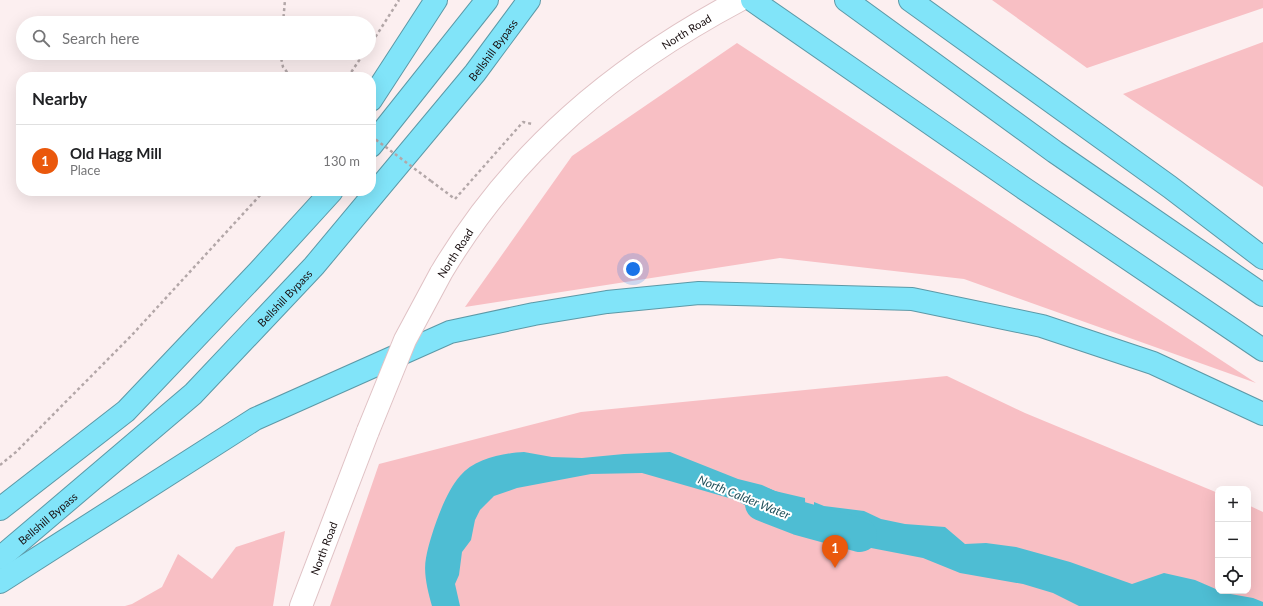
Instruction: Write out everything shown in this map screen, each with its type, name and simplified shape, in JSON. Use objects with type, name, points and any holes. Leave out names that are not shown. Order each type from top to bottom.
[{"type":"highway","points":[[376,92],[436,0]]},
{"type":"highway","points":[[376,140],[487,0]]},
{"type":"highway","name":"Bellshill Bypass","points":[[376,192],[475,74],[529,0]]},
{"type":"highway","points":[[752,0],[1022,187],[1263,350]]},
{"type":"highway","points":[[846,0],[1055,152],[1263,295]]},
{"type":"highway","points":[[910,0],[1170,188],[1263,258]]},
{"type":"highway","points":[[259,271],[308,196]]},
{"type":"highway","points":[[0,509],[126,411],[259,271],[327,196]]},
{"type":"highway","name":"Bellshill Bypass","points":[[0,558],[193,394],[314,266],[373,196]]},
{"type":"highway","points":[[0,582],[255,419],[450,332],[534,314],[607,302],[698,293],[912,299],[1042,326],[1153,362],[1263,414]]},
{"type":"main road","name":"North Road","points":[[301,606],[368,431],[406,340],[442,273],[470,229],[497,194],[545,140],[570,115],[598,91],[658,47],[740,0]]},
{"type":"path","points":[[284,16],[285,0]]},
{"type":"path","points":[[376,35],[399,0]]},
{"type":"path","points":[[282,60],[283,67],[287,72]]},
{"type":"path","points":[[351,72],[359,60]]},
{"type":"path","points":[[376,140],[455,199],[524,122],[535,125]]},
{"type":"path","points":[[0,465],[16,452],[131,336],[259,196]]},
{"type":"shaded area","points":[[992,0],[1263,0],[1263,8],[1087,68]]},
{"type":"shaded area","points":[[1263,42],[1263,187],[1123,94]]},
{"type":"shaded area","points":[[737,43],[1256,383],[964,279],[780,258],[465,307],[572,156]]},
{"type":"shaded area","points":[[947,376],[1025,413],[1215,492],[1215,594],[1251,594],[1251,506],[1263,512],[1263,606],[330,606],[379,464],[581,412]]},
{"type":"shaded area","points":[[285,531],[273,606],[125,606],[132,604],[162,587],[178,554],[212,579],[236,547]]},
{"type":"water","points":[[524,452],[552,457],[582,458],[670,452],[738,479],[762,485],[775,491],[805,498],[806,534],[785,520],[760,514],[736,500],[642,473],[591,474],[517,488],[494,496],[480,510],[475,520],[471,540],[462,552],[459,575],[455,584],[460,606],[432,606],[426,576],[426,558],[439,515],[454,483],[466,470],[481,461],[507,454]]},
{"type":"water","points":[[814,502],[824,506],[864,511],[881,519],[905,524],[945,527],[965,544],[986,543],[1016,547],[1070,562],[1132,584],[1164,573],[1195,580],[1215,589],[1215,594],[1231,594],[1253,598],[1263,602],[1263,606],[1079,606],[1053,593],[1023,584],[960,573],[923,558],[814,537]]},
{"type":"waterway","name":"North Calder Water","points":[[762,504],[798,518],[860,535]]},
{"type":"place","name":"Old Hagg Mill","points":[[835,568]]}]
